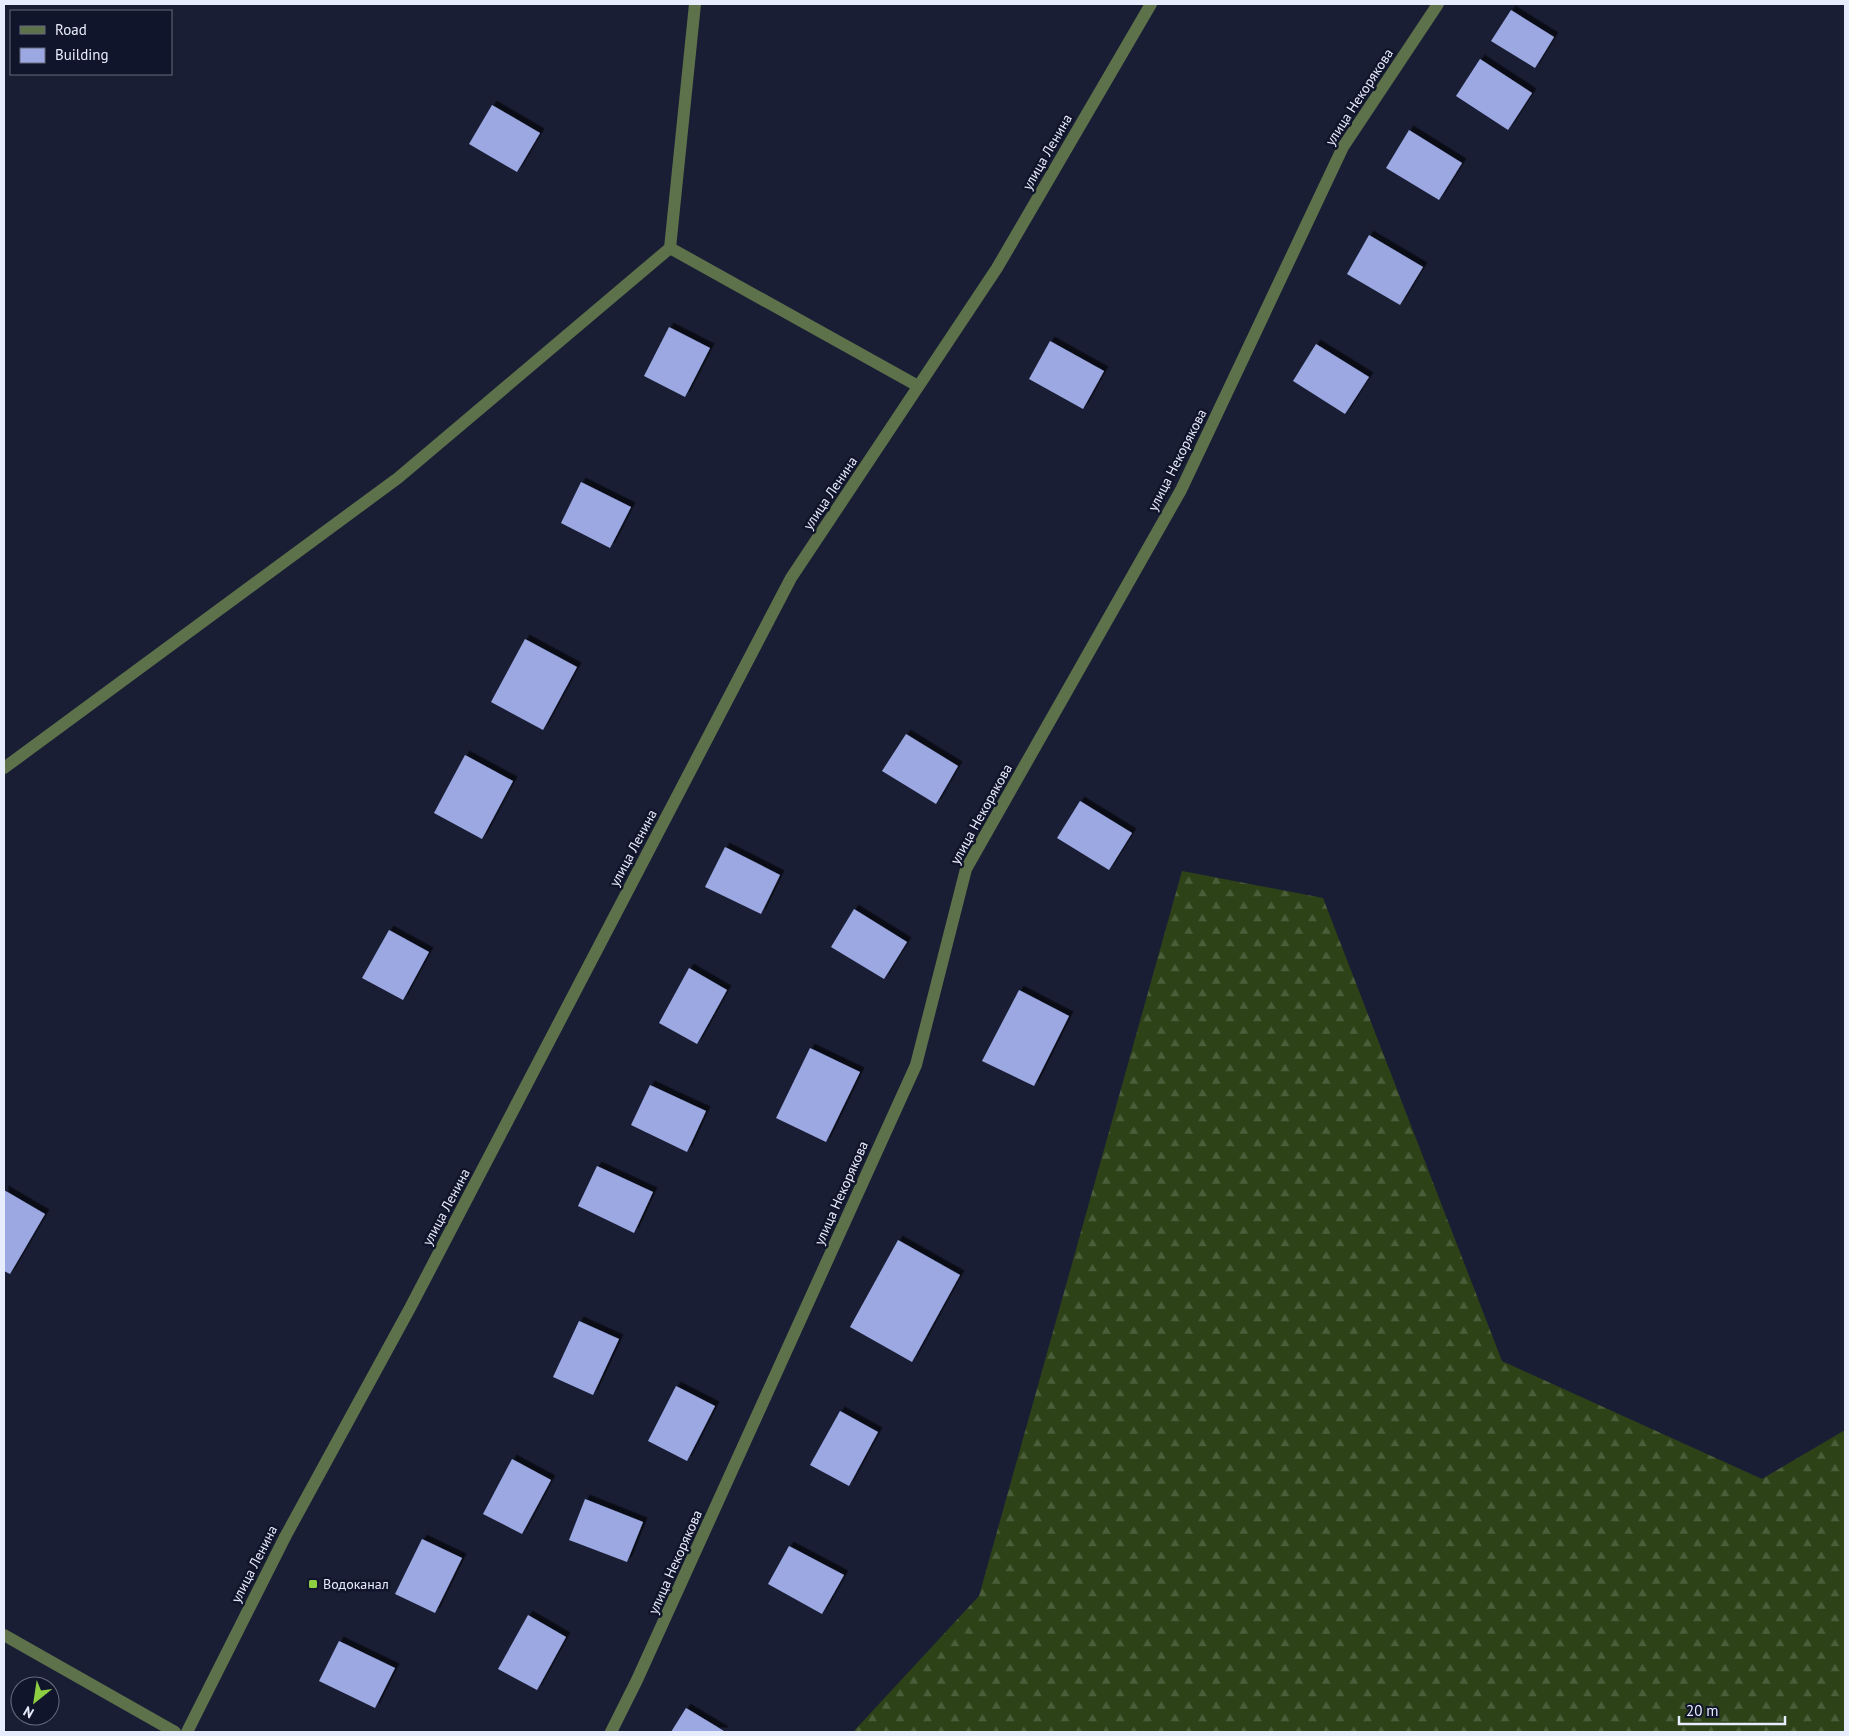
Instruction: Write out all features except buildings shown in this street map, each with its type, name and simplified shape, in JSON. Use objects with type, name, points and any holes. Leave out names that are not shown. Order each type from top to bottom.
[{"type":"street","points":[[4,768],[398,478],[670,248],[695,4]]},
{"type":"street","name":"улица Ленина","points":[[187,1732],[285,1537],[410,1308],[791,578],[997,268],[1151,4]]},
{"type":"street","name":"улица Некорякова","points":[[611,1732],[642,1671],[916,1065],[966,869],[1181,490],[1343,147],[1438,4]]},
{"type":"street","points":[[670,248],[918,386]]},
{"type":"street","points":[[4,1635],[174,1732]]},
{"type":"green space","points":[[1182,871],[1323,898],[1502,1361],[1762,1479],[1845,1430],[1845,1732],[853,1732],[979,1596]]},
{"type":"place","name":"Водоканал","points":[[313,1584]]}]
